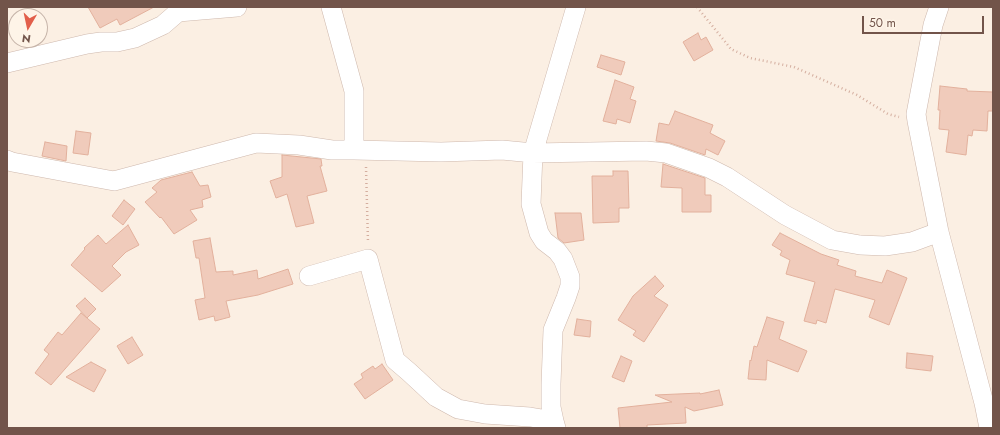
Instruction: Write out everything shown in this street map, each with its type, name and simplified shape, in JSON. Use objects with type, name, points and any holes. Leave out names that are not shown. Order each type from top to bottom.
[{"type":"street","points":[[7,63],[87,44],[117,42],[134,38],[163,25],[180,10],[237,7]]},
{"type":"street","points":[[331,7],[354,91],[360,150]]},
{"type":"street","points":[[309,276],[368,260],[395,360],[436,397],[458,409],[485,414],[530,417],[555,424],[551,407],[553,330],[570,286],[570,277],[563,259],[557,251],[544,241],[539,233],[531,204],[533,153],[576,7]]},
{"type":"street","points":[[939,7],[933,25],[916,114],[939,232],[984,403],[989,428]]},
{"type":"street","points":[[7,160],[114,181],[256,143],[299,145],[332,150],[441,152],[502,150],[533,153],[646,151],[666,153],[709,168],[727,177],[785,215],[832,240],[853,244],[885,246],[912,242],[939,232]]},
{"type":"path","points":[[697,7],[731,49],[750,58],[794,67],[857,95],[888,114],[917,121]]},
{"type":"path","points":[[360,150],[368,260]]},
{"type":"building","points":[[88,7],[154,7],[120,25],[117,19],[100,28]]},
{"type":"building","points":[[698,33],[701,40],[706,37],[713,50],[694,61],[683,42]]},
{"type":"building","points":[[601,55],[625,62],[621,75],[597,67]]},
{"type":"building","points":[[615,80],[634,87],[630,99],[636,101],[630,123],[617,119],[616,124],[603,121]]},
{"type":"building","points":[[940,86],[967,89],[967,91],[993,92],[993,111],[988,111],[987,131],[973,130],[972,136],[968,135],[966,155],[946,152],[949,130],[939,129],[940,110],[938,110]]},
{"type":"building","points":[[675,111],[713,125],[710,133],[725,141],[718,155],[706,149],[705,155],[670,143],[656,141],[659,123],[669,125]]},
{"type":"building","points":[[76,131],[91,133],[88,155],[73,153]]},
{"type":"building","points":[[45,142],[67,146],[66,161],[42,156]]},
{"type":"building","points":[[282,155],[321,159],[322,166],[320,166],[327,191],[307,196],[314,223],[296,227],[287,194],[276,198],[270,181],[282,177]]},
{"type":"building","points":[[663,164],[705,178],[705,195],[711,195],[711,212],[682,212],[682,188],[661,187]]},
{"type":"building","points":[[613,171],[628,171],[629,208],[619,208],[619,222],[593,223],[592,176],[613,176]]},
{"type":"building","points":[[192,172],[200,186],[208,185],[211,197],[202,200],[203,207],[190,210],[197,220],[174,234],[161,217],[160,218],[145,202],[157,192],[152,188],[161,180]]},
{"type":"building","points":[[124,200],[135,209],[123,225],[112,216]]},
{"type":"building","points":[[555,213],[581,213],[584,240],[564,243],[558,238]]},
{"type":"building","points":[[128,225],[139,245],[126,252],[112,266],[121,275],[102,292],[71,265],[85,249],[84,248],[98,235],[106,244]]},
{"type":"building","points":[[780,233],[821,254],[839,260],[837,265],[856,271],[855,276],[882,283],[887,270],[907,278],[889,325],[869,317],[875,300],[835,289],[826,323],[817,320],[816,324],[804,321],[815,282],[786,274],[790,260],[780,255],[782,251],[772,245]]},
{"type":"building","points":[[210,238],[216,272],[233,271],[233,275],[257,270],[258,279],[288,269],[293,284],[258,295],[226,301],[230,317],[215,321],[214,316],[199,320],[195,300],[205,298],[199,258],[196,258],[193,241]]},
{"type":"building","points":[[655,276],[664,286],[654,296],[668,305],[644,342],[633,335],[636,331],[618,320],[633,296]]},
{"type":"building","points":[[85,298],[96,309],[87,318],[76,306]]},
{"type":"building","points":[[81,313],[100,329],[51,385],[35,373],[49,354],[44,350],[58,332],[62,335]]},
{"type":"building","points":[[767,317],[784,322],[779,339],[807,351],[798,372],[767,360],[766,380],[748,379],[750,360],[751,361],[754,346],[757,347]]},
{"type":"building","points":[[577,319],[591,321],[590,337],[574,335]]},
{"type":"building","points":[[132,337],[143,355],[128,364],[117,346]]},
{"type":"building","points":[[907,353],[933,356],[931,371],[906,368]]},
{"type":"building","points":[[621,356],[632,361],[624,382],[612,377]]},
{"type":"building","points":[[91,362],[106,370],[94,392],[66,377]]},
{"type":"building","points":[[382,364],[393,380],[365,399],[354,384],[363,378],[361,374],[373,366],[375,369]]},
{"type":"building","points":[[719,390],[723,405],[694,411],[685,407],[686,423],[647,425],[647,428],[620,428],[618,408],[672,402],[655,395],[700,394]]}]
